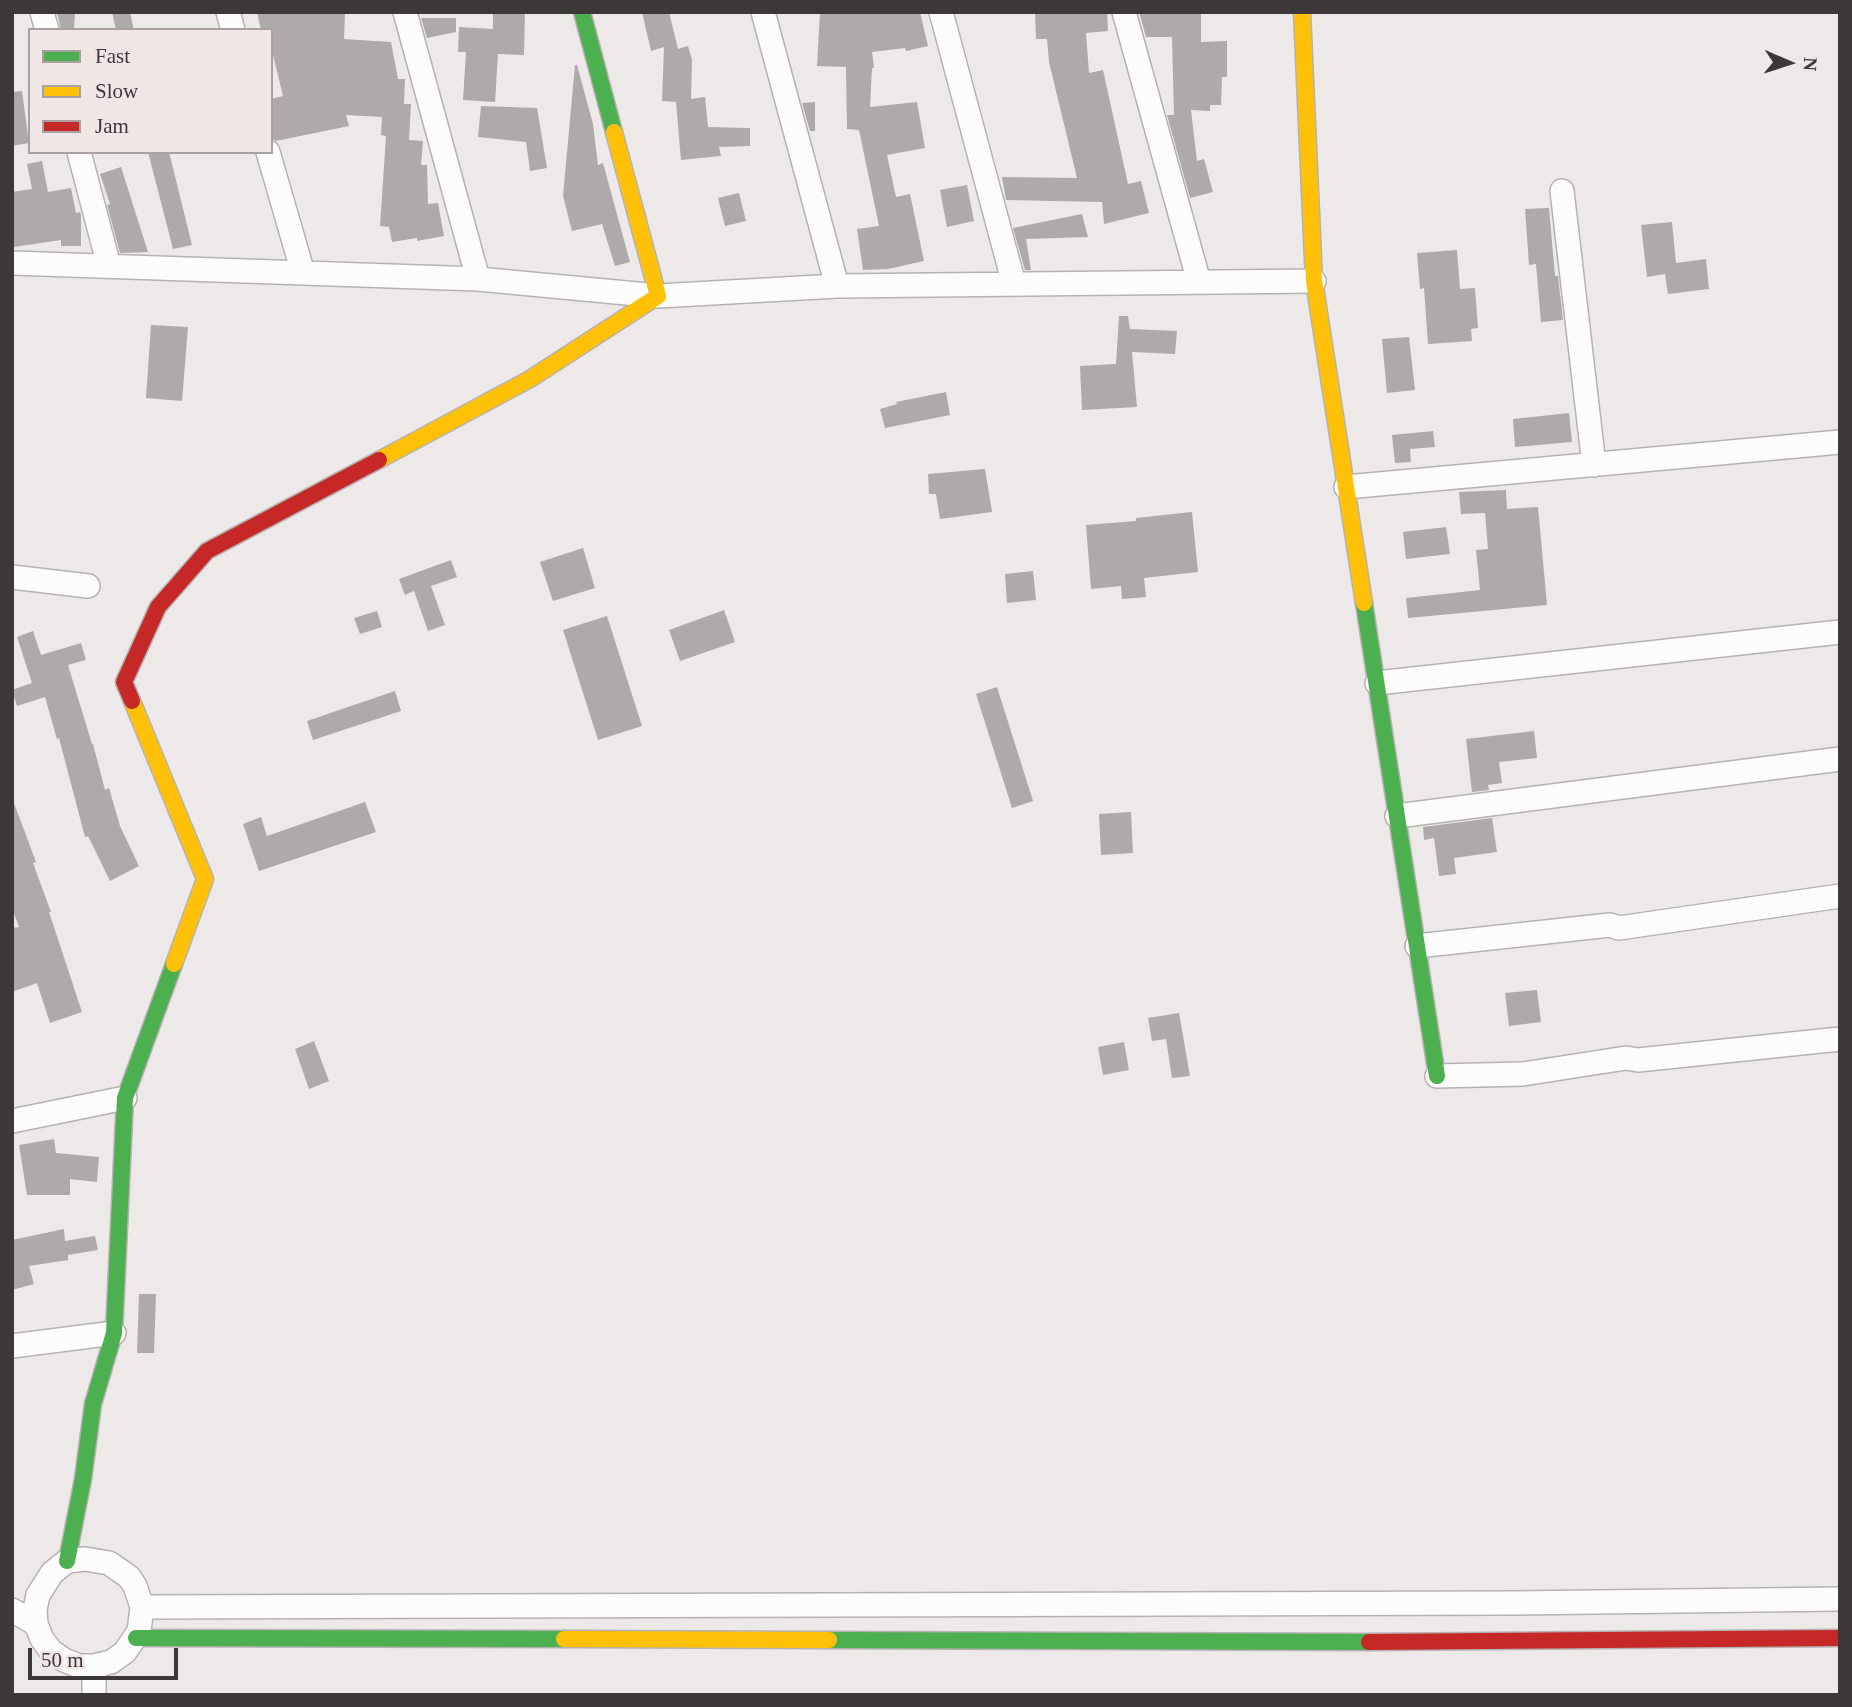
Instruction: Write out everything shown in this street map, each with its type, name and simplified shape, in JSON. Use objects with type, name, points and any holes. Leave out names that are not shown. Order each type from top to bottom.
[{"type":"street","points":[[405,12],[478,279]]},
{"type":"street","points":[[582,12],[658,296]]},
{"type":"street","points":[[763,12],[837,286]]},
{"type":"street","points":[[942,12],[1014,284]]},
{"type":"street","points":[[1124,12],[1199,282]]},
{"type":"street","points":[[1302,12],[1314,281],[1437,1076],[1523,1074],[1626,1058],[1638,1060],[1840,1039]]},
{"type":"street","points":[[80,154],[110,266]]},
{"type":"street","points":[[269,154],[303,273]]},
{"type":"street","points":[[1562,191],[1594,466]]},
{"type":"street","points":[[12,263],[478,279],[658,296],[837,286],[1314,281]]},
{"type":"street","points":[[67,1561],[83,1479],[93,1404],[114,1332],[125,1098],[205,879],[124,682],[158,607],[207,551],[530,379],[658,296]]},
{"type":"street","points":[[1346,487],[1840,442]]},
{"type":"street","points":[[12,577],[88,586]]},
{"type":"street","points":[[1377,682],[1840,632]]},
{"type":"street","points":[[1397,816],[1840,759]]},
{"type":"street","points":[[1417,946],[1610,925],[1619,928],[1840,896]]},
{"type":"street","points":[[12,1121],[125,1098]]},
{"type":"street","points":[[12,1346],[114,1332]]},
{"type":"street","points":[[85,1559],[109,1563],[129,1577],[142,1606],[142,1623],[136,1639],[125,1652],[111,1662],[94,1666],[64,1660],[51,1651],[41,1639],[36,1624],[35,1609],[43,1585],[52,1573],[67,1561],[85,1559]]},
{"type":"street","points":[[142,1606],[1500,1603],[1840,1599]]},
{"type":"street","points":[[12,1610],[36,1624]]},
{"type":"street","points":[[136,1639],[1511,1642],[1840,1638]]},
{"type":"street","points":[[94,1666],[94,1695]]},
{"type":"building","points":[[57,12],[75,12],[74,28],[61,28]]},
{"type":"building","points":[[112,12],[130,12],[134,28],[116,28]]},
{"type":"building","points":[[257,12],[345,12],[344,39],[391,42],[398,79],[405,79],[404,104],[411,104],[409,140],[423,141],[421,165],[427,165],[428,204],[438,203],[444,236],[392,242],[389,227],[380,226],[386,136],[381,135],[382,117],[346,115],[349,126],[276,141],[273,139],[273,98],[283,96],[273,55],[273,28],[261,28]]},
{"type":"building","points":[[493,12],[525,12],[524,55],[498,54],[495,102],[463,100],[466,52],[458,52],[459,27],[493,29]]},
{"type":"building","points":[[642,12],[669,12],[678,49],[688,46],[692,60],[691,99],[705,97],[708,127],[750,128],[750,146],[719,147],[721,156],[681,160],[676,102],[662,101],[664,47],[651,51]]},
{"type":"building","points":[[820,12],[920,12],[928,46],[906,51],[905,48],[872,52],[874,68],[870,107],[917,102],[925,148],[887,155],[896,197],[910,194],[924,261],[888,269],[863,270],[857,229],[879,226],[859,130],[847,129],[846,67],[817,66]]},
{"type":"building","points":[[1035,12],[1107,12],[1108,31],[1086,33],[1089,73],[1103,70],[1128,184],[1141,181],[1149,213],[1104,224],[1102,202],[1006,200],[1002,177],[1077,178],[1049,62],[1047,39],[1036,39]]},
{"type":"building","points":[[1139,12],[1201,12],[1201,42],[1227,41],[1227,77],[1222,77],[1221,105],[1210,105],[1210,111],[1191,110],[1197,161],[1204,159],[1213,192],[1190,198],[1167,115],[1174,115],[1172,37],[1146,37]]},
{"type":"building","points":[[421,18],[456,18],[456,32],[427,38]]},
{"type":"building","points":[[575,65],[593,124],[598,165],[603,163],[630,262],[615,266],[602,224],[572,231],[563,196]]},
{"type":"building","points":[[22,91],[28,143],[12,146],[12,92]]},
{"type":"building","points":[[815,102],[815,131],[810,131],[802,103]]},
{"type":"building","points":[[481,106],[537,108],[547,168],[530,171],[526,142],[478,137]]},
{"type":"building","points":[[149,154],[169,154],[192,245],[173,249]]},
{"type":"building","points":[[42,161],[48,192],[71,188],[76,213],[80,212],[81,216],[81,246],[61,246],[61,240],[14,247],[12,192],[32,189],[27,164]]},
{"type":"building","points":[[121,167],[148,252],[120,253],[107,205],[110,204],[100,174]]},
{"type":"building","points":[[967,185],[974,221],[947,227],[940,190]]},
{"type":"building","points":[[739,193],[746,221],[725,226],[718,198]]},
{"type":"building","points":[[1549,208],[1555,276],[1558,276],[1563,320],[1541,322],[1536,264],[1529,265],[1525,209]]},
{"type":"building","points":[[1082,214],[1088,237],[1026,239],[1031,270],[1025,270],[1013,228]]},
{"type":"building","points":[[1672,222],[1676,263],[1706,259],[1709,289],[1668,294],[1665,274],[1647,277],[1641,225]]},
{"type":"building","points":[[1457,250],[1460,289],[1475,288],[1478,328],[1471,329],[1472,341],[1428,344],[1424,288],[1420,289],[1417,253]]},
{"type":"building","points":[[1119,316],[1128,316],[1130,329],[1177,331],[1175,354],[1132,352],[1137,407],[1082,410],[1080,366],[1116,364]]},
{"type":"building","points":[[151,325],[188,327],[182,401],[146,398]]},
{"type":"building","points":[[1409,337],[1415,390],[1387,393],[1382,339]]},
{"type":"building","points":[[946,392],[950,415],[885,428],[880,409],[897,404],[896,402]]},
{"type":"building","points":[[1569,413],[1572,442],[1515,447],[1513,419]]},
{"type":"building","points":[[1433,431],[1435,447],[1410,449],[1411,462],[1395,463],[1392,435]]},
{"type":"building","points":[[985,469],[992,512],[940,519],[936,494],[929,494],[928,474]]},
{"type":"building","points":[[1506,490],[1507,509],[1538,507],[1547,605],[1408,618],[1406,598],[1480,590],[1476,550],[1488,549],[1485,513],[1461,514],[1459,492]]},
{"type":"building","points":[[1192,512],[1198,572],[1144,578],[1146,597],[1122,599],[1121,586],[1091,589],[1086,525],[1136,521],[1136,518]]},
{"type":"building","points":[[1446,527],[1450,554],[1406,559],[1403,532]]},
{"type":"building","points":[[583,548],[595,588],[553,601],[540,562]]},
{"type":"building","points":[[451,560],[457,577],[431,586],[445,625],[428,631],[414,591],[405,595],[399,579]]},
{"type":"building","points":[[1033,571],[1036,600],[1007,603],[1005,574]]},
{"type":"building","points":[[724,610],[735,642],[680,661],[669,630]]},
{"type":"building","points":[[377,611],[382,627],[360,634],[354,618]]},
{"type":"building","points":[[607,616],[642,726],[598,740],[563,630]]},
{"type":"building","points":[[33,631],[41,655],[81,643],[86,660],[68,665],[105,790],[109,788],[120,826],[139,866],[110,881],[88,836],[85,837],[59,738],[57,739],[45,697],[17,706],[12,690],[32,683],[17,637]]},
{"type":"building","points":[[997,687],[1033,801],[1012,808],[976,694]]},
{"type":"building","points":[[395,691],[401,711],[313,740],[307,721]]},
{"type":"building","points":[[1534,731],[1537,758],[1499,762],[1502,783],[1488,785],[1489,790],[1472,792],[1466,739]]},
{"type":"building","points":[[365,802],[376,832],[259,871],[243,824],[261,817],[267,836]]},
{"type":"building","points":[[14,803],[36,862],[33,863],[82,1012],[50,1023],[37,983],[12,992],[12,928],[19,927],[12,908]]},
{"type":"building","points":[[1131,812],[1133,853],[1101,855],[1099,814]]},
{"type":"building","points":[[1492,818],[1497,852],[1454,858],[1456,874],[1439,876],[1434,838],[1424,840],[1423,827]]},
{"type":"building","points":[[1537,990],[1541,1022],[1509,1026],[1505,993]]},
{"type":"building","points":[[1179,1013],[1190,1076],[1172,1078],[1166,1039],[1152,1041],[1148,1018]]},
{"type":"building","points":[[314,1041],[329,1081],[309,1089],[295,1049]]},
{"type":"building","points":[[1124,1042],[1129,1070],[1103,1075],[1098,1047]]},
{"type":"building","points":[[54,1139],[56,1153],[99,1157],[97,1182],[70,1179],[70,1195],[27,1195],[19,1145]]},
{"type":"building","points":[[64,1229],[65,1241],[95,1236],[98,1250],[68,1255],[68,1260],[29,1266],[34,1284],[12,1290],[12,1240]]},
{"type":"building","points":[[139,1294],[156,1294],[154,1353],[137,1353]]},
{"type":"traffic: fast","points":[[582,12],[614,132]]},
{"type":"traffic: fast","points":[[1364,603],[1437,1076]]},
{"type":"traffic: fast","points":[[67,1561],[83,1479],[93,1404],[114,1333],[125,1098],[174,964]]},
{"type":"traffic: fast","points":[[136,1638],[564,1639]]},
{"type":"traffic: fast","points":[[829,1640],[1369,1642]]},
{"type":"traffic: slow","points":[[1302,12],[1314,281],[1364,603]]},
{"type":"traffic: slow","points":[[379,460],[530,379],[658,296],[614,132]]},
{"type":"traffic: slow","points":[[132,701],[205,879],[174,964]]},
{"type":"traffic: slow","points":[[564,1639],[829,1640]]},
{"type":"traffic: jam","points":[[132,701],[124,682],[158,607],[207,551],[379,460]]},
{"type":"traffic: jam","points":[[1369,1642],[1840,1638]]}]
